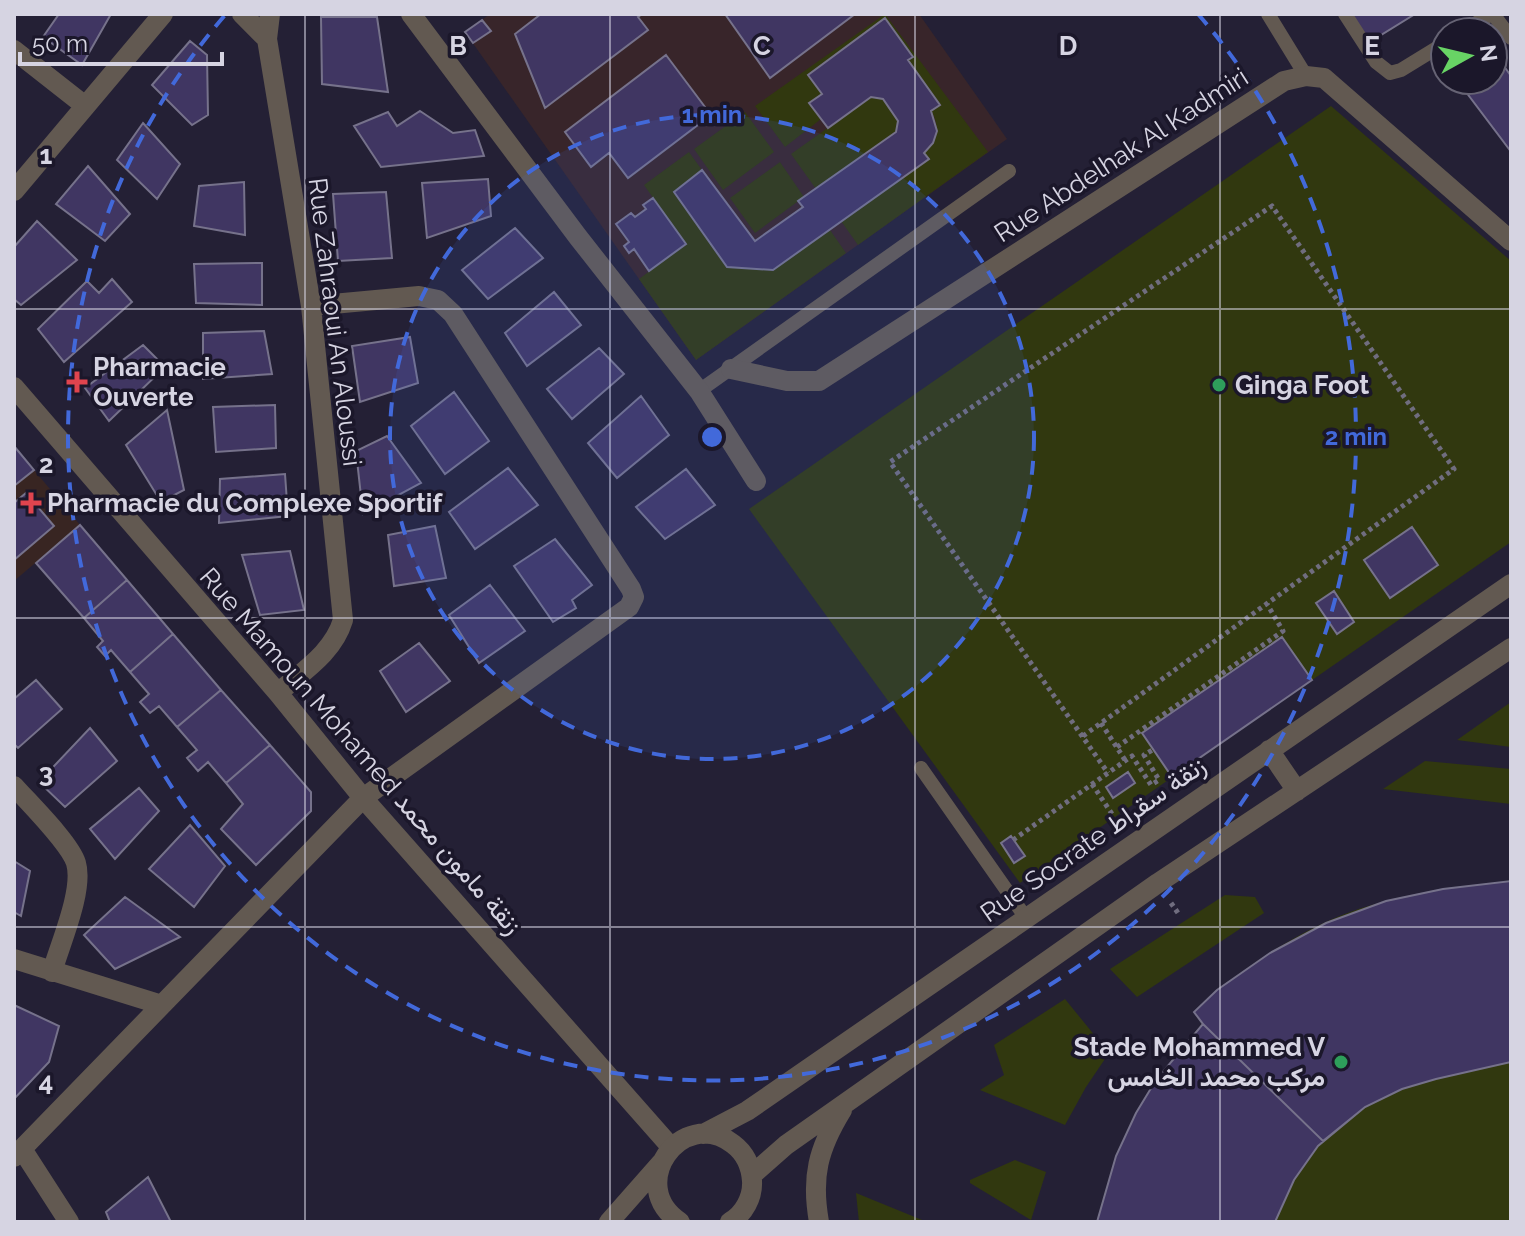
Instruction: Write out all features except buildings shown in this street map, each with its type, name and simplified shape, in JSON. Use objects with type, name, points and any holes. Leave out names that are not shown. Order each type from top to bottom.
[{"type":"street","points":[[14,191],[163,14]]},
{"type":"street","points":[[242,14],[267,39]]},
{"type":"street","name":"Rue Zahraoui An Aloussi","points":[[270,14],[267,39],[311,306],[343,620],[338,637],[330,648],[278,693]]},
{"type":"street","points":[[411,14],[578,237],[699,391],[756,481]]},
{"type":"street","points":[[14,50],[84,105]]},
{"type":"street","points":[[1306,76],[1324,78],[1511,241]]},
{"type":"street","name":"Rue Abdelhak Al Kadmiri","points":[[731,369],[787,381],[819,381],[1284,81],[1306,76]]},
{"type":"street","points":[[69,1222],[18,1153],[363,798],[629,607],[634,597],[462,327],[438,300],[419,296],[311,306]]},
{"type":"street","name":"Rue Mamoun Mohamed زنقة مامون محمد","points":[[14,387],[278,693],[363,798],[666,1155]]},
{"type":"street","name":"Rue Socrate زنقة سقراط","points":[[666,1155],[691,1135],[703,1134],[747,1111],[1511,584]]},
{"type":"street","points":[[752,1175],[786,1145],[1158,883],[1511,648]]},
{"type":"street","points":[[1269,750],[1297,791]]},
{"type":"street","points":[[14,786],[71,851],[77,865],[76,890],[52,972]]},
{"type":"street","points":[[14,959],[162,1005]]},
{"type":"street","points":[[819,1222],[816,1169],[827,1137],[847,1104]]},
{"type":"street","points":[[703,1134],[727,1139],[746,1157],[752,1175],[752,1188],[736,1221]]},
{"type":"street","points":[[609,1222],[666,1155]]},
{"type":"street","points":[[666,1155],[657,1175],[660,1200],[680,1222]]},
{"type":"lane","points":[[1268,14],[1306,76]]},
{"type":"lane","points":[[1345,14],[1376,62],[1390,73],[1429,53]]},
{"type":"lane","points":[[1492,14],[1511,38]]},
{"type":"lane","points":[[699,391],[1009,171]]},
{"type":"lane","points":[[921,768],[1026,918]]},
{"type":"path","points":[[1083,736],[1454,469],[1272,206],[890,462],[1108,773]]},
{"type":"path","points":[[1117,747],[1283,631],[1267,604]]},
{"type":"path","points":[[1101,723],[1125,760]]},
{"type":"path","points":[[1013,840],[1132,756],[1151,785],[1159,780],[1144,755],[1154,749]]},
{"type":"path","points":[[1092,784],[1114,817]]},
{"type":"path","points":[[1171,903],[1178,913]]},
{"type":"shaded area","points":[[490,14],[919,14],[1007,139],[696,360],[465,32]]},
{"type":"shaded area","points":[[34,470],[80,525],[14,581],[14,486]]},
{"type":"green space","points":[[885,14],[988,152],[858,245],[841,221],[928,159],[924,153],[935,138],[937,128],[931,111],[940,104],[908,60],[913,56],[886,19],[808,74],[822,94],[810,103],[821,119],[785,147],[755,106]]},
{"type":"green space","points":[[871,97],[883,99],[898,121],[896,132],[816,189],[791,154]]},
{"type":"green space","name":"Ginga Foot","points":[[1331,106],[1511,261],[1511,542],[1020,883],[749,509]]},
{"type":"green space","points":[[745,112],[774,152],[723,190],[694,149]]},
{"type":"green space","points":[[689,152],[702,170],[674,193],[727,267],[773,270],[830,230],[846,253],[696,360],[639,279],[686,244],[644,185]]},
{"type":"green space","points":[[780,162],[804,197],[755,233],[730,198]]},
{"type":"green space","points":[[1511,702],[1511,747],[1457,740]]},
{"type":"green space","points":[[1425,761],[1511,769],[1511,804],[1383,789]]},
{"type":"green space","name":"Stade Mohammed V مركب محمد الخامس","points":[[1511,881],[1511,1222],[1097,1222],[1114,1165],[1136,1116],[1165,1070],[1202,1024],[1194,1012],[1214,994],[1285,944],[1337,917],[1389,901]]},
{"type":"green space","points":[[1225,895],[1255,897],[1264,913],[1137,997],[1110,969]]},
{"type":"green space","points":[[1065,999],[1109,1053],[1065,1125],[980,1090],[1004,1075],[994,1045]]},
{"type":"green space","points":[[1015,1160],[1046,1172],[1031,1220],[970,1183],[970,1180]]},
{"type":"green space","points":[[856,1193],[927,1222],[859,1222]]},
{"type":"place","name":"Pharmacie Ouverte","points":[[77,382]]},
{"type":"place","name":"Ginga Foot","points":[[1219,385]]},
{"type":"place","name":"Pharmacie du Complexe Sportif","points":[[31,503]]},
{"type":"place","name":"Stade Mohammed V مركب محمد الخامس","points":[[1341,1062]]}]
